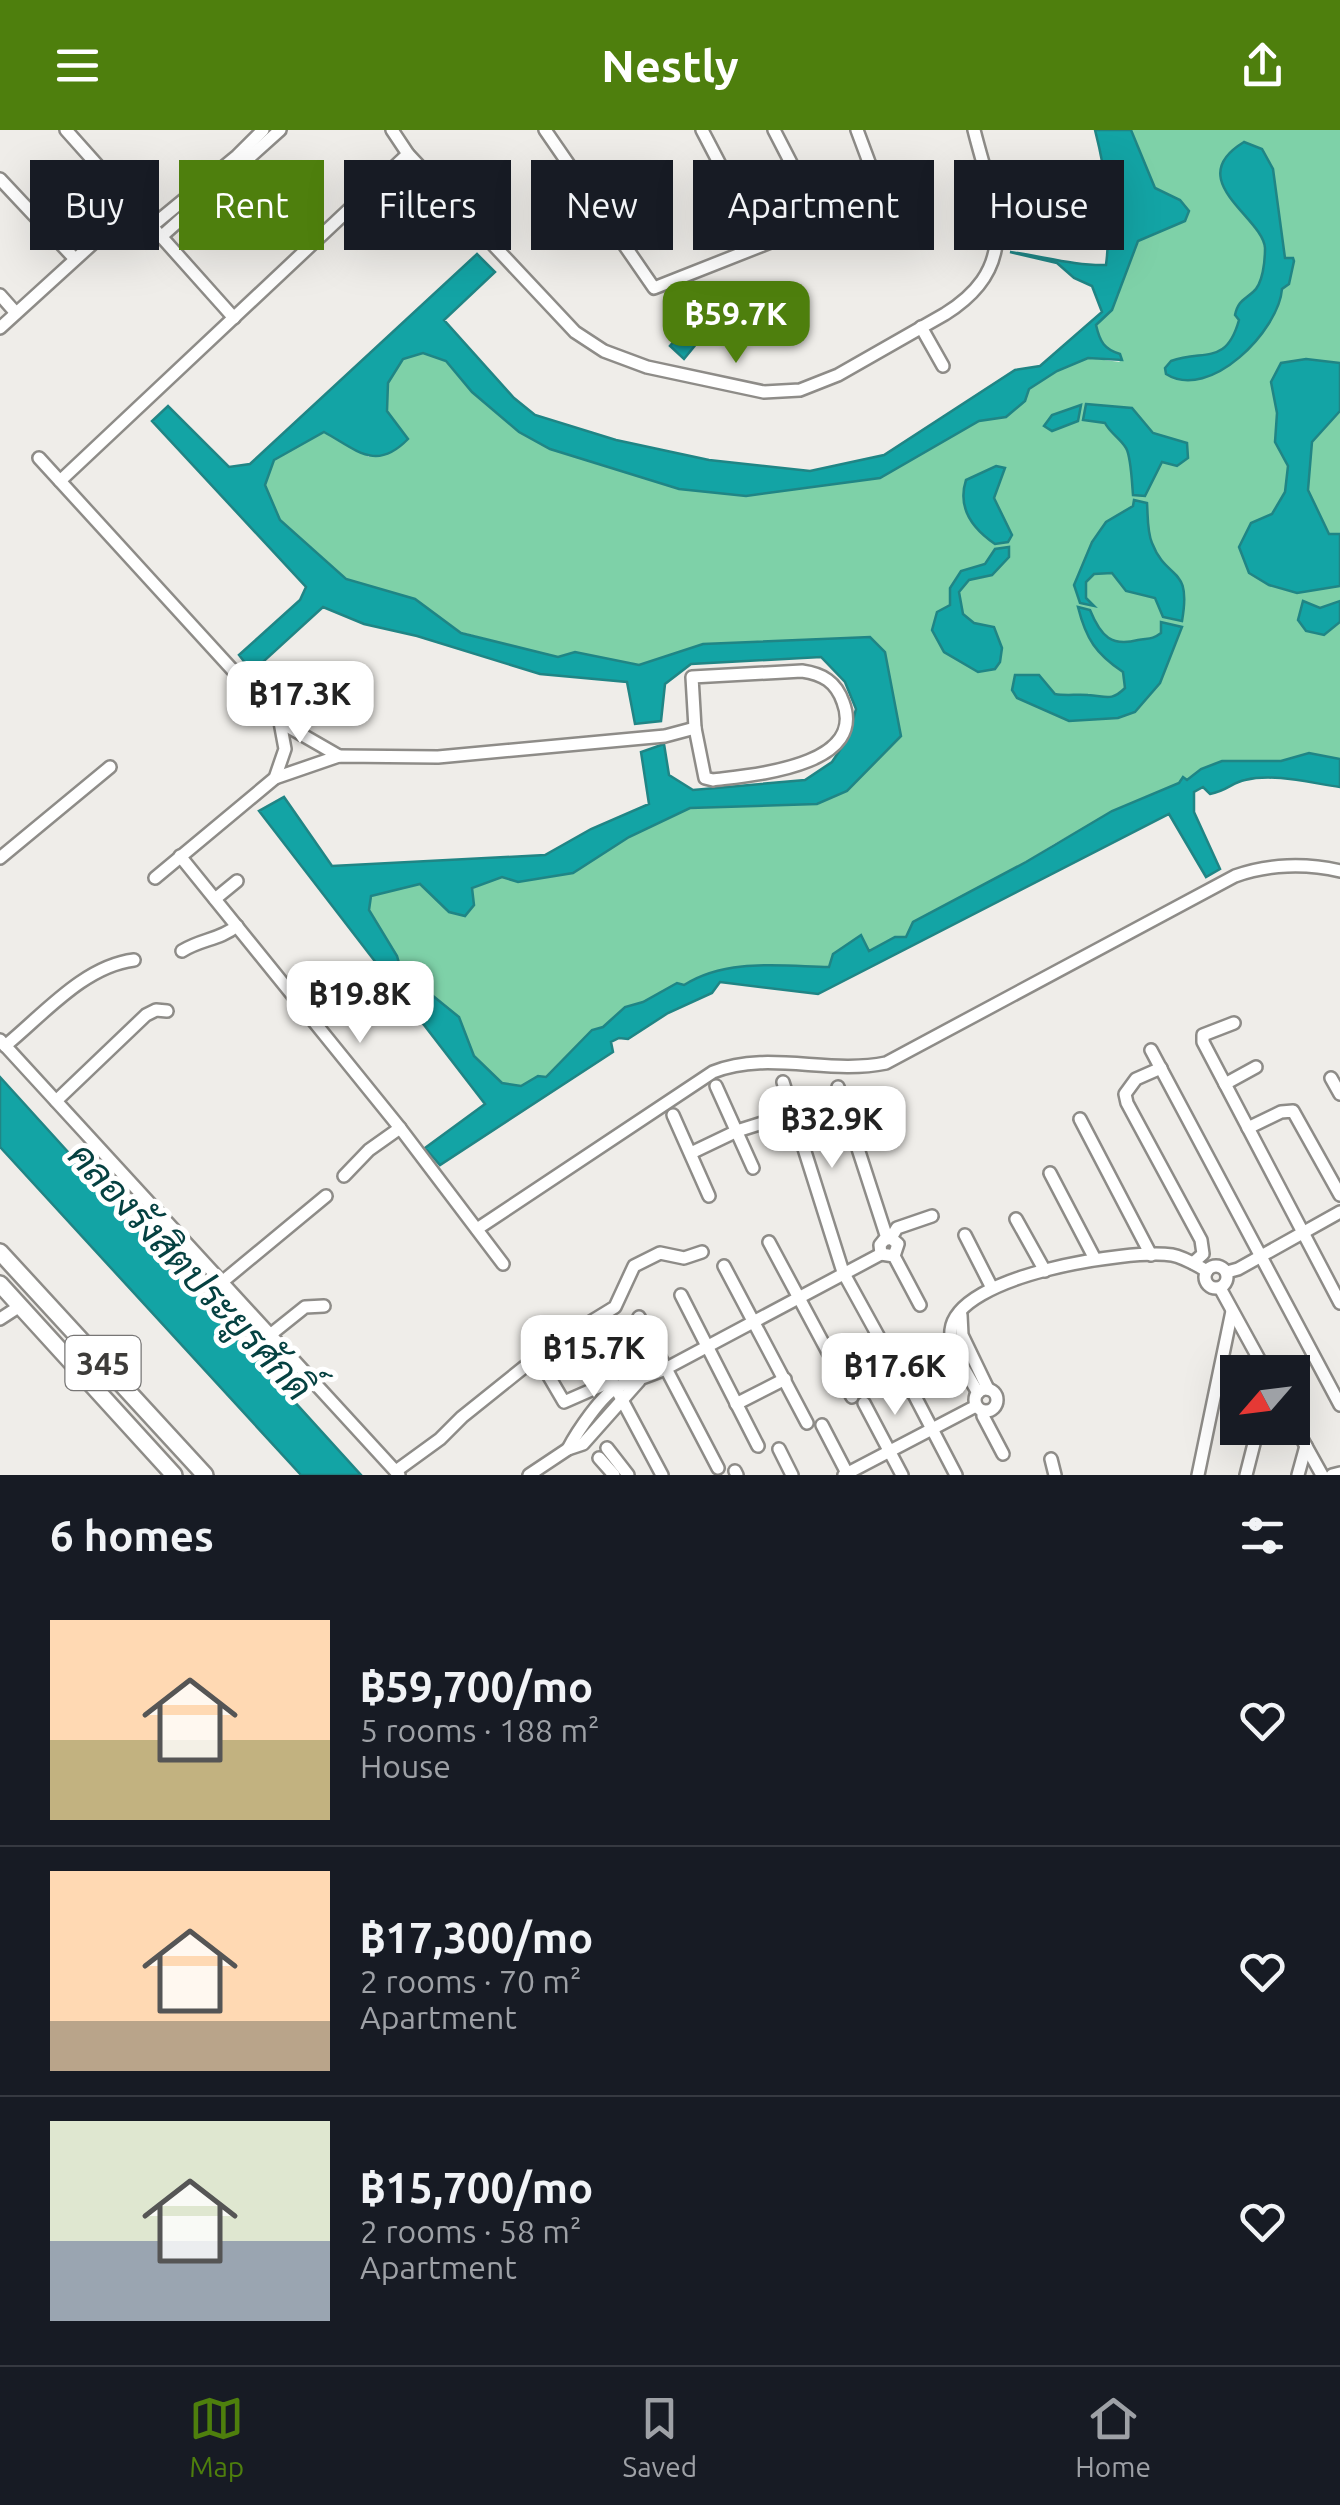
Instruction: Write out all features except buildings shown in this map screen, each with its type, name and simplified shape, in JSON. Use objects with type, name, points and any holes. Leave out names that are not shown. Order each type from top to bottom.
[{"type":"main road","name":"345","points":[[0,1252],[205,1475]]},
{"type":"main road","name":"345","points":[[0,1284],[174,1475]]},
{"type":"street","points":[[66,130],[94,160]]},
{"type":"street","points":[[80,144],[85,130]]},
{"type":"street","points":[[159,229],[263,130]]},
{"type":"street","points":[[159,229],[280,130]]},
{"type":"street","points":[[392,130],[408,154],[574,332],[628,361],[732,386],[784,392],[830,379],[963,303],[993,266],[996,224],[974,130]]},
{"type":"street","points":[[544,130],[654,288],[749,250]]},
{"type":"street","points":[[702,130],[718,160]]},
{"type":"street","points":[[774,130],[789,160]]},
{"type":"street","points":[[857,130],[867,160]]},
{"type":"street","points":[[60,481],[408,154]]},
{"type":"street","points":[[0,179],[75,260]]},
{"type":"street","points":[[159,233],[234,318]]},
{"type":"street","points":[[0,328],[86,250]]},
{"type":"street","points":[[0,295],[16,313]]},
{"type":"street","points":[[921,328],[943,366]]},
{"type":"street","points":[[39,458],[280,722],[339,756]]},
{"type":"street","points":[[812,672],[830,681],[846,710],[839,737],[814,759],[767,773],[713,780],[702,775],[695,728],[690,680],[696,675],[812,672]]},
{"type":"street","points":[[275,778],[285,749],[280,722]]},
{"type":"street","points":[[154,878],[275,778],[339,756],[438,758],[665,736],[695,728]]},
{"type":"street","points":[[0,858],[110,767]]},
{"type":"street","points":[[180,856],[400,1128],[503,1264]]},
{"type":"street","points":[[476,1229],[713,1072],[746,1062],[848,1069],[886,1063],[1235,876],[1258,869],[1298,866],[1340,871]]},
{"type":"street","points":[[215,899],[237,882]]},
{"type":"street","points":[[182,951],[198,940],[216,940],[237,926]]},
{"type":"street","points":[[134,960],[115,962],[93,973],[2,1043],[398,1473],[548,1348],[615,1306],[634,1266],[660,1254],[684,1258],[702,1252]]},
{"type":"street","points":[[56,1102],[146,1015],[156,1010],[167,1011]]},
{"type":"street","points":[[1234,1023],[1202,1038],[1340,1303]]},
{"type":"street","points":[[1151,1050],[1340,1405]]},
{"type":"street","points":[[1225,1084],[1256,1067]]},
{"type":"street","points":[[1161,1068],[1136,1079],[1124,1094],[1201,1240],[1203,1254],[1193,1263]]},
{"type":"street","points":[[1332,1078],[1340,1094]]},
{"type":"street","points":[[783,1082],[843,1272],[956,1475]]},
{"type":"street","points":[[716,1086],[753,1168]]},
{"type":"street","points":[[838,1087],[889,1238]]},
{"type":"street","points":[[1248,1128],[1280,1112],[1294,1111],[1340,1196]]},
{"type":"street","points":[[692,1153],[737,1131],[792,1114]]},
{"type":"street","points":[[673,1115],[709,1196]]},
{"type":"street","points":[[1080,1119],[1151,1255]]},
{"type":"street","points":[[344,1176],[369,1150],[400,1128]]},
{"type":"street","points":[[802,1144],[850,1128]]},
{"type":"street","points":[[1050,1173],[1095,1259]]},
{"type":"street","points":[[222,1282],[326,1196]]},
{"type":"street","points":[[1226,1272],[1340,1212]]},
{"type":"street","points":[[920,1305],[880,1245],[897,1228],[932,1216]]},
{"type":"street","points":[[1016,1219],[1044,1271]]},
{"type":"street","points":[[965,1235],[992,1288]]},
{"type":"street","points":[[769,1242],[902,1475]]},
{"type":"street","points":[[547,1374],[564,1402],[613,1384],[639,1381],[756,1322],[843,1272],[888,1254]]},
{"type":"street","points":[[1003,1454],[952,1342],[951,1330],[968,1302],[992,1288],[1095,1259],[1176,1255],[1207,1271]]},
{"type":"street","points":[[724,1266],[808,1423]]},
{"type":"street","points":[[1207,1271],[1217,1266],[1226,1272]]},
{"type":"street","points":[[1207,1271],[1208,1284],[1220,1288],[1257,1355]]},
{"type":"street","points":[[1220,1288],[1226,1283],[1226,1272]]},
{"type":"street","points":[[681,1295],[758,1446]]},
{"type":"street","points":[[0,1320],[20,1306]]},
{"type":"street","points":[[270,1335],[305,1307],[324,1306]]},
{"type":"street","points":[[1198,1475],[1232,1311]]},
{"type":"street","points":[[638,1318],[718,1468]]},
{"type":"street","points":[[596,1349],[662,1475]]},
{"type":"street","points":[[736,1404],[785,1379]]},
{"type":"street","points":[[529,1475],[588,1444],[639,1381]]},
{"type":"street","points":[[588,1444],[613,1384]]},
{"type":"street","points":[[822,1425],[846,1475],[981,1400]]},
{"type":"street","points":[[588,1444],[614,1475]]},
{"type":"street","points":[[588,1444],[628,1475]]},
{"type":"street","points":[[1246,1475],[1254,1445]]},
{"type":"street","points":[[1298,1475],[1306,1446]]},
{"type":"street","points":[[1306,1446],[1322,1475]]},
{"type":"street","points":[[779,1449],[792,1475]]},
{"type":"street","points":[[1050,1458],[1055,1475]]},
{"type":"street","points":[[1332,1475],[1340,1473]]},
{"type":"green space","points":[[1131,130],[1340,130],[1340,759],[1309,753],[1281,761],[1221,761],[1187,780],[1123,806],[1054,844],[906,937],[895,937],[869,952],[861,935],[829,967],[735,967],[683,985],[677,983],[643,1002],[625,1007],[603,1027],[592,1030],[546,1077],[538,1076],[521,1086],[502,1083],[474,1056],[459,1017],[401,970],[397,956],[369,910],[371,896],[421,884],[449,912],[472,889],[502,877],[519,882],[573,873],[629,837],[690,808],[817,804],[847,791],[901,736],[870,637],[703,644],[639,665],[575,652],[558,657],[461,632],[415,599],[346,579],[280,520],[265,485],[274,460],[324,432],[369,457],[387,411],[388,383],[403,359],[423,353],[446,361],[472,392],[519,432],[550,449],[679,489],[746,496],[880,478],[979,421],[1006,417],[1025,401],[1029,389],[1057,371],[1088,358],[1120,362],[1100,340],[1096,326],[1138,241],[1185,221],[1180,200],[1155,188]]},
{"type":"water","points":[[1095,130],[1131,130],[1155,188],[1180,200],[1189,211],[1185,221],[1138,241],[1112,310],[1096,325],[1104,344],[1120,354],[1122,360],[1088,358],[1057,371],[1029,389],[1025,401],[1006,417],[979,421],[880,478],[746,496],[679,489],[550,449],[519,432],[472,392],[446,361],[423,353],[403,359],[388,383],[387,411],[408,439],[397,449],[366,455],[324,432],[274,460],[265,485],[280,520],[346,579],[415,599],[461,633],[558,657],[575,652],[639,665],[703,644],[870,637],[885,652],[901,736],[847,791],[817,804],[690,808],[629,837],[573,873],[518,882],[502,877],[472,888],[474,905],[465,916],[449,912],[420,884],[371,896],[369,910],[397,956],[401,970],[459,1017],[474,1056],[502,1083],[521,1086],[538,1076],[546,1077],[592,1030],[603,1027],[625,1007],[643,1002],[677,983],[684,985],[700,976],[736,967],[829,967],[833,954],[861,935],[869,951],[895,937],[906,937],[913,922],[1112,811],[1222,761],[1281,761],[1309,753],[1340,759],[1340,787],[1256,778],[1210,794],[1203,787],[1194,792],[1194,812],[1220,869],[1206,877],[1169,814],[818,994],[720,982],[712,993],[668,1013],[628,1039],[611,1042],[613,1052],[440,1165],[425,1148],[485,1104],[259,811],[284,797],[332,866],[545,855],[591,829],[649,804],[641,752],[664,744],[669,775],[693,790],[805,780],[832,762],[848,738],[856,709],[845,682],[821,657],[691,664],[665,684],[661,721],[635,724],[627,682],[540,674],[364,624],[323,607],[252,672],[239,655],[300,600],[306,587],[152,421],[168,406],[229,467],[250,464],[477,254],[495,272],[444,320],[514,398],[535,415],[616,440],[709,460],[810,471],[884,455],[1015,370],[1040,366],[1102,312],[1092,286],[1074,278],[1057,263],[1010,252],[1106,265],[1107,250],[1124,250],[1124,160],[1102,160]]},
{"type":"water","points":[[1244,142],[1262,149],[1273,169],[1285,258],[1294,261],[1289,284],[1282,289],[1269,324],[1239,357],[1202,378],[1183,380],[1166,374],[1165,368],[1171,361],[1213,353],[1228,344],[1239,320],[1235,315],[1238,307],[1259,284],[1263,272],[1265,248],[1261,236],[1222,184],[1220,170],[1227,156]]},
{"type":"water","points":[[701,310],[715,321],[684,359],[670,346]]},
{"type":"water","points":[[1306,359],[1340,363],[1340,411],[1312,442],[1308,490],[1329,534],[1340,534],[1340,586],[1297,593],[1269,585],[1249,573],[1239,547],[1251,523],[1272,514],[1285,492],[1288,466],[1275,442],[1277,413],[1271,382],[1281,363]]},
{"type":"water","points":[[1086,404],[1132,408],[1153,433],[1187,443],[1188,458],[1177,466],[1162,462],[1145,496],[1133,495],[1126,448],[1105,423],[1083,420]]},
{"type":"water","points":[[1081,405],[1078,421],[1052,431],[1044,426],[1052,415]]},
{"type":"water","points":[[996,466],[1005,468],[994,498],[1012,535],[1008,542],[995,544],[969,517],[964,490],[966,480]]},
{"type":"water","points":[[1134,500],[1147,503],[1152,543],[1181,582],[1182,621],[1163,617],[1155,598],[1126,591],[1112,573],[1094,574],[1086,582],[1086,598],[1094,606],[1080,603],[1074,585],[1092,542],[1106,522],[1133,506]]},
{"type":"water","points":[[1009,547],[1009,557],[992,575],[969,580],[959,592],[963,614],[974,623],[994,627],[1002,648],[995,669],[978,672],[944,652],[932,630],[937,612],[950,605],[950,588],[961,571],[985,564],[995,549]]},
{"type":"water","points":[[1303,601],[1320,608],[1340,601],[1340,622],[1324,635],[1306,631],[1298,620]]},
{"type":"water","points":[[1078,607],[1090,610],[1098,627],[1114,641],[1155,637],[1161,633],[1161,622],[1182,627],[1160,683],[1135,712],[1118,718],[1069,721],[1017,698],[1012,690],[1015,675],[1039,675],[1059,695],[1108,697],[1125,688],[1123,672],[1093,645]]},
{"type":"water","points":[[0,1077],[361,1475],[301,1475],[0,1147]]},
{"type":"water label","name":"คลองรังสิตประยูรศักดิ์","points":[[191,1271]]}]
